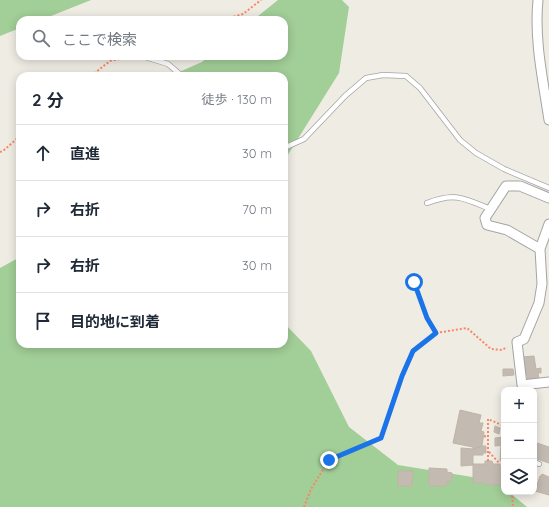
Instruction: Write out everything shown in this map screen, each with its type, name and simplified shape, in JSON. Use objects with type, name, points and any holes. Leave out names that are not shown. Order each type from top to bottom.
[{"type":"street","points":[[538,0],[537,27],[540,61],[549,120]]},
{"type":"street","points":[[540,249],[507,230],[487,225],[485,218],[506,186],[520,186],[549,198]]},
{"type":"street","points":[[523,387],[517,342],[524,339],[539,303],[542,284],[540,249],[549,224]]},
{"type":"street","points":[[527,387],[549,382]]},
{"type":"lane","points":[[155,60],[168,64],[177,72]]},
{"type":"lane","points":[[288,146],[304,139],[366,78],[383,75],[406,76],[420,88],[460,140],[476,154],[504,170],[549,188]]},
{"type":"lane","points":[[427,203],[439,199],[460,197],[490,209]]},
{"type":"path","points":[[236,16],[243,14],[261,0]]},
{"type":"path","points":[[96,72],[110,61],[115,60]]},
{"type":"path","points":[[0,152],[16,140]]},
{"type":"path","points":[[414,282],[427,318],[436,333]]},
{"type":"path","points":[[304,507],[311,489],[329,460],[381,438],[402,376],[413,351],[436,333],[466,328],[492,349],[502,350],[517,342]]},
{"type":"path","points":[[488,461],[488,419],[501,425]]},
{"type":"path","points":[[484,436],[488,437]]},
{"type":"path","points":[[488,451],[500,464]]},
{"type":"path","points":[[512,495],[513,507]]},
{"type":"green space","points":[[0,0],[91,0],[51,16],[16,16],[16,30],[0,36]]},
{"type":"green space","points":[[278,0],[342,0],[349,7],[339,73],[288,155],[288,72],[179,72],[204,60],[288,60],[288,16],[258,16]]},
{"type":"green space","points":[[16,259],[16,348],[288,348],[288,327],[311,351],[349,427],[398,465],[497,481],[501,485],[501,495],[513,495],[527,507],[0,507],[0,268]]},
{"type":"building","points":[[534,356],[536,369],[541,368],[541,373],[538,373],[539,379],[528,380],[527,375],[525,375],[522,357]]},
{"type":"building","points":[[503,369],[513,369],[514,375],[503,376]]},
{"type":"building","points":[[460,410],[481,415],[479,423],[483,423],[481,431],[484,432],[482,446],[473,449],[473,447],[453,443]]},
{"type":"building","points":[[495,426],[500,428],[499,434],[494,432]]},
{"type":"building","points":[[501,437],[501,445],[495,446],[495,438]]},
{"type":"building","points":[[537,443],[549,447],[549,463],[537,459]]},
{"type":"building","points":[[486,446],[486,453],[483,453],[483,455],[473,455],[473,465],[461,466],[461,448],[473,449]]},
{"type":"building","points":[[485,461],[492,461],[493,464],[500,464],[501,485],[473,483],[473,464],[485,464]]},
{"type":"building","points":[[429,468],[447,469],[447,472],[452,473],[452,481],[447,482],[446,486],[429,486]]},
{"type":"building","points":[[398,471],[413,471],[412,486],[398,486]]},
{"type":"building","points":[[542,474],[549,477],[549,495],[537,492],[537,485]]},
{"type":"route","points":[[329,460],[381,438],[402,376],[413,351],[436,333],[427,318],[414,282]]}]
